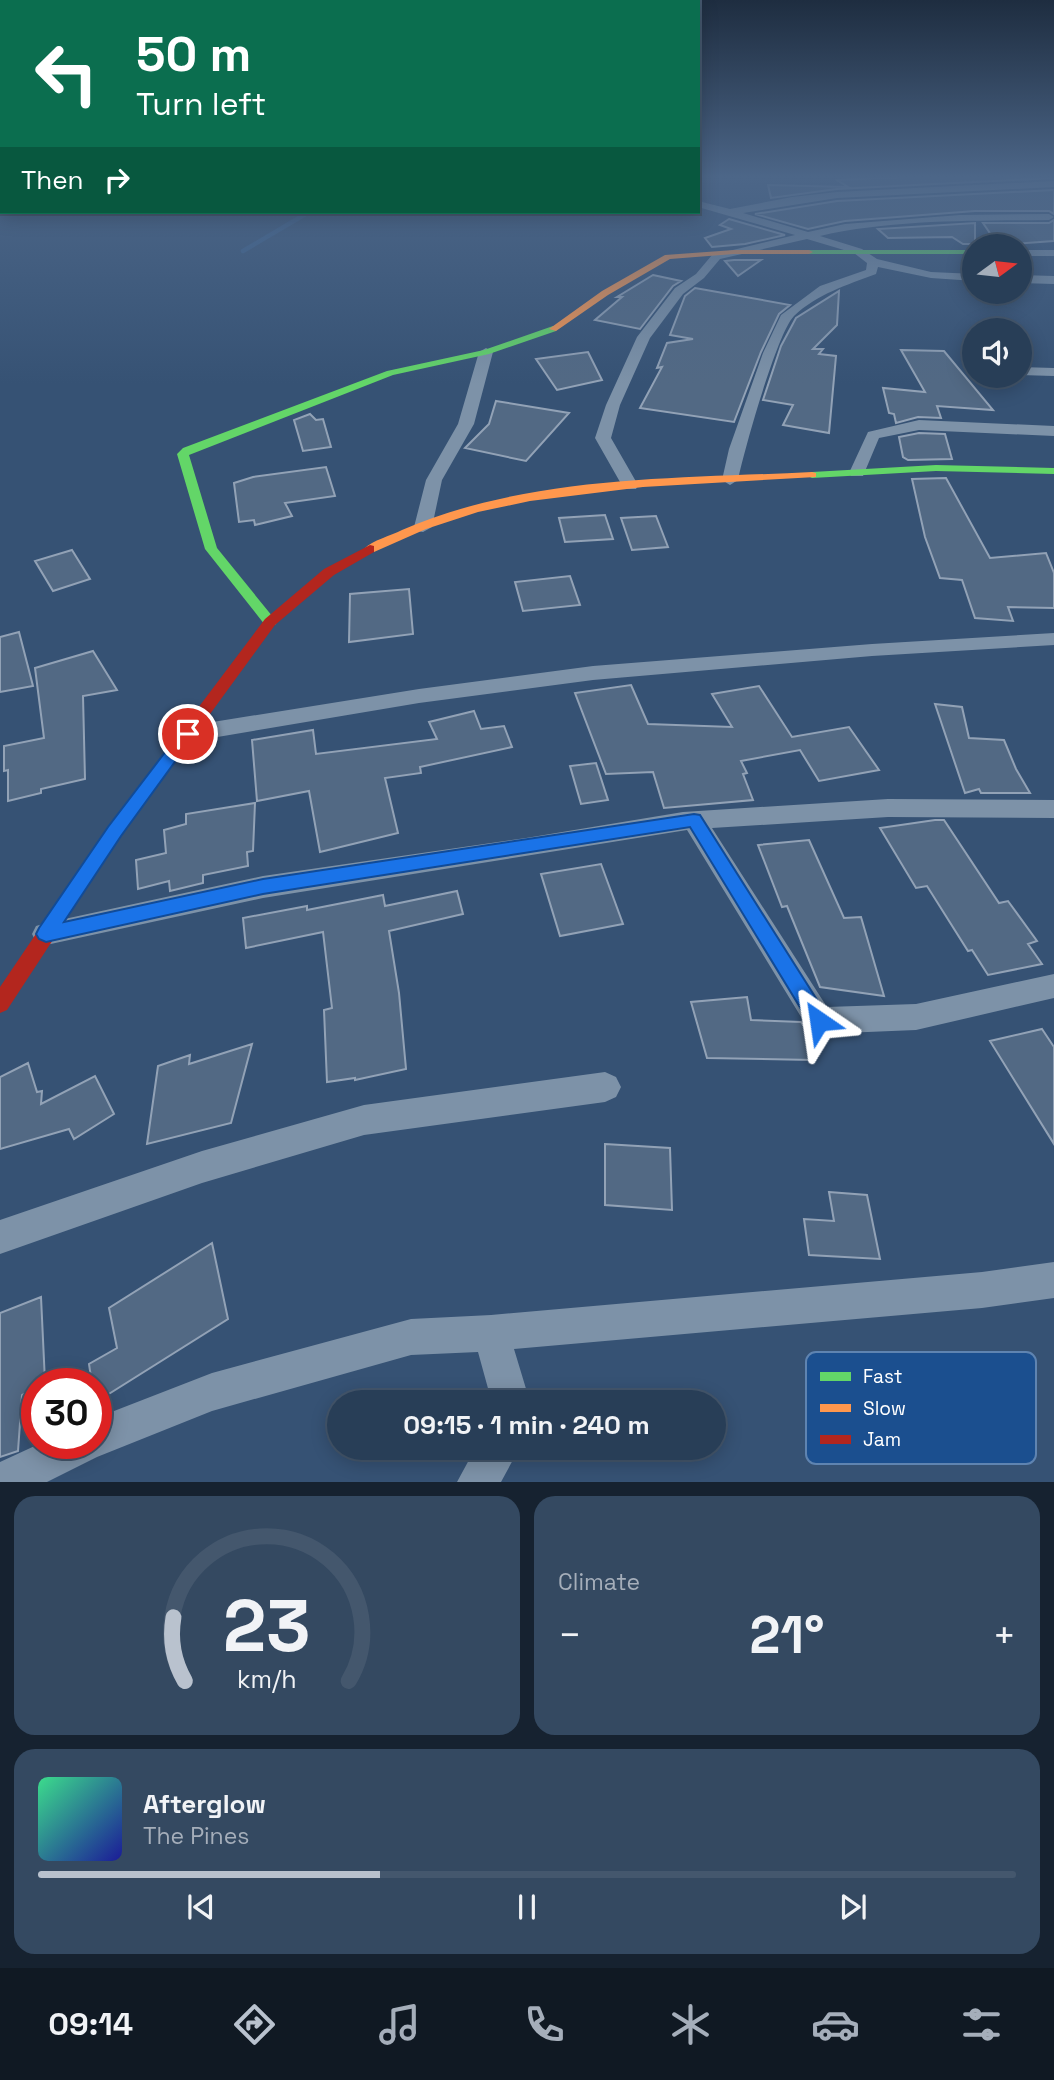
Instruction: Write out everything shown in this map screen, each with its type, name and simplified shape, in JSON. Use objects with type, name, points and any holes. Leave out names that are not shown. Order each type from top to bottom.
[{"type":"street","points":[[630,485],[603,438],[613,405],[644,337],[679,291],[699,276],[716,257],[762,245]]},
{"type":"street","points":[[838,245],[858,251],[873,262],[931,275],[962,277]]},
{"type":"street","points":[[270,622],[211,550],[183,454],[187,450],[390,373],[486,352],[541,335],[558,327],[605,293],[661,259],[734,252],[962,253]]},
{"type":"street","points":[[1032,253],[1054,253]]},
{"type":"street","points":[[730,480],[737,450],[754,408],[770,353],[787,315],[824,289],[872,272],[873,262]]},
{"type":"street","points":[[1032,279],[1054,280]]},
{"type":"street","points":[[423,527],[434,480],[466,424],[486,352]]},
{"type":"street","points":[[1032,371],[1054,372]]},
{"type":"street","points":[[858,473],[873,435],[919,425],[1054,431]]},
{"type":"street","points":[[0,1004],[115,831],[270,622],[329,572],[373,547],[468,510],[575,489],[936,468],[1054,471]]},
{"type":"street","points":[[188,734],[419,696],[593,673],[872,650],[1054,639]]},
{"type":"street","points":[[46,934],[263,887],[694,820],[887,808],[1054,809]]},
{"type":"street","points":[[694,820],[819,1021],[916,1017],[1054,986]]},
{"type":"street","points":[[0,1237],[202,1167],[364,1120],[605,1087]]},
{"type":"street","points":[[112,1431],[212,1392],[411,1337],[491,1333],[982,1290],[1054,1280]]},
{"type":"street","points":[[491,1333],[507,1390]]},
{"type":"street","points":[[1,1482],[51,1459]]},
{"type":"street","points":[[477,1482],[491,1460]]},
{"type":"building","points":[[734,260],[761,260],[738,276],[725,261]]},
{"type":"building","points":[[653,275],[681,281],[673,286],[640,329],[595,320],[622,297],[617,297]]},
{"type":"building","points":[[695,288],[790,305],[779,314],[734,422],[640,408],[662,367],[657,368],[667,343],[693,339],[670,335],[685,296]]},
{"type":"building","points":[[839,291],[837,325],[813,349],[823,349],[819,354],[836,356],[829,433],[783,425],[793,405],[763,400],[781,346],[796,318]]},
{"type":"building","points":[[901,350],[944,351],[962,373],[962,388],[975,388],[993,410],[937,406],[941,418],[918,417],[896,423],[894,414],[889,413],[883,388],[925,392]]},
{"type":"building","points":[[588,352],[602,380],[557,390],[536,359]]},
{"type":"building","points":[[496,401],[569,413],[526,461],[465,448],[489,424]]},
{"type":"building","points":[[310,414],[316,420],[323,419],[331,447],[303,451],[294,420]]},
{"type":"building","points":[[919,433],[945,434],[952,459],[908,460],[903,457],[899,437]]},
{"type":"building","points":[[326,467],[335,496],[285,503],[292,516],[255,525],[254,520],[239,522],[234,483],[253,477]]},
{"type":"building","points":[[946,478],[990,558],[1046,553],[1054,573],[1054,608],[1008,607],[1013,621],[975,618],[962,580],[940,578],[925,537],[912,479]]},
{"type":"building","points":[[605,515],[613,539],[565,542],[559,518]]},
{"type":"building","points":[[656,516],[668,547],[632,550],[621,518]]},
{"type":"building","points":[[72,550],[90,579],[53,591],[35,561]]},
{"type":"building","points":[[570,576],[580,605],[523,611],[515,582]]},
{"type":"building","points":[[409,589],[413,634],[349,642],[350,594]]},
{"type":"building","points":[[19,632],[33,686],[0,692],[0,637]]},
{"type":"building","points":[[93,651],[117,690],[83,696],[85,779],[41,789],[41,793],[8,801],[8,770],[4,771],[4,746],[44,738],[35,668]]},
{"type":"building","points":[[631,685],[648,724],[732,727],[712,694],[759,686],[792,737],[849,727],[879,770],[819,781],[800,750],[741,761],[747,773],[743,774],[753,800],[664,808],[653,772],[606,774],[575,693]]},
{"type":"building","points":[[935,704],[962,707],[969,738],[1004,740],[1030,793],[981,793],[979,789],[965,793]]},
{"type":"building","points":[[474,711],[481,729],[504,726],[512,747],[420,767],[421,773],[385,778],[398,833],[320,852],[309,791],[257,801],[252,740],[313,730],[316,754],[437,739],[429,722]]},
{"type":"building","points":[[596,763],[608,800],[581,804],[570,766]]},
{"type":"building","points":[[255,803],[253,851],[247,852],[248,866],[203,875],[203,883],[170,891],[169,881],[138,889],[136,860],[166,853],[164,830],[186,824],[186,814]]},
{"type":"building","points":[[944,820],[999,903],[1008,901],[1037,941],[1028,944],[1042,964],[988,975],[972,950],[968,951],[927,886],[916,888],[880,828]]},
{"type":"building","points":[[809,840],[844,918],[861,917],[884,996],[820,987],[787,906],[782,907],[758,845]]},
{"type":"building","points":[[601,864],[623,924],[560,936],[541,874]]},
{"type":"building","points":[[457,891],[463,914],[389,931],[399,993],[406,1069],[355,1080],[327,1082],[324,1010],[332,1008],[323,932],[246,948],[243,918],[307,906],[307,910],[383,895],[385,906]]},
{"type":"building","points":[[747,997],[751,1020],[801,1022],[807,1031],[813,1060],[707,1058],[691,1002]]},
{"type":"building","points":[[1042,1029],[1054,1047],[1054,1144],[990,1041]]},
{"type":"building","points":[[252,1044],[231,1123],[147,1144],[158,1066],[190,1055],[189,1064]]},
{"type":"building","points":[[28,1063],[37,1092],[42,1091],[41,1104],[95,1076],[114,1114],[74,1139],[69,1129],[0,1149],[0,1077]]},
{"type":"building","points":[[605,1144],[670,1148],[672,1210],[605,1205]]},
{"type":"building","points":[[829,1192],[867,1195],[880,1259],[809,1255],[804,1219],[834,1221]]},
{"type":"building","points":[[212,1243],[228,1319],[112,1392],[112,1368],[90,1368],[89,1364],[117,1348],[109,1308]]},
{"type":"building","points":[[41,1297],[44,1368],[21,1368],[18,1451],[0,1457],[0,1313]]},
{"type":"waterway","points":[[243,251],[253,245]]},
{"type":"traffic: fast","points":[[809,252],[962,252]]},
{"type":"traffic: fast","points":[[270,622],[211,549],[183,454],[187,450],[390,373],[486,352],[553,329]]},
{"type":"traffic: fast","points":[[812,475],[936,468],[1054,471]]},
{"type":"traffic: slow","points":[[553,329],[605,293],[668,257],[734,252],[809,252]]},
{"type":"traffic: slow","points":[[370,549],[422,526],[475,509],[530,497],[643,484],[812,475]]},
{"type":"traffic: jam","points":[[0,1004],[115,831],[270,622],[329,572],[370,549]]},
{"type":"route","points":[[188,734],[115,831],[46,934],[263,887],[694,820],[819,1021]]}]
